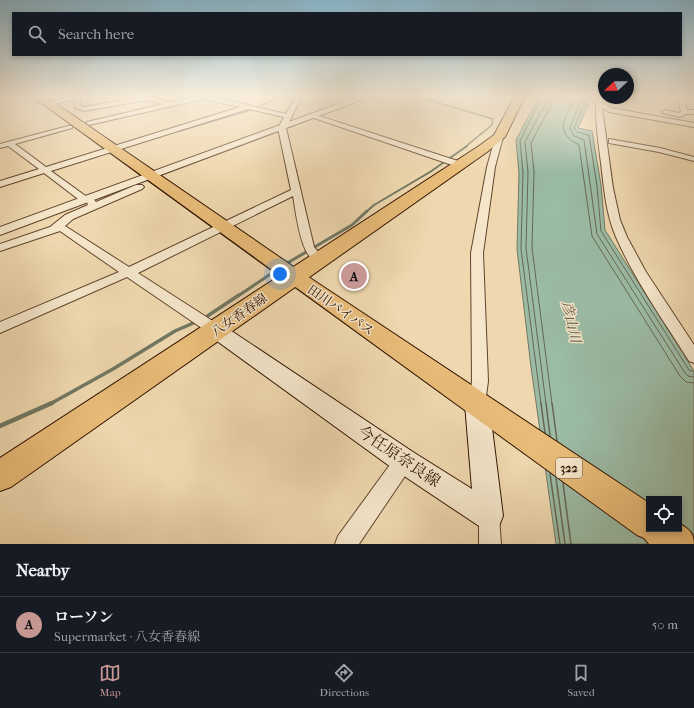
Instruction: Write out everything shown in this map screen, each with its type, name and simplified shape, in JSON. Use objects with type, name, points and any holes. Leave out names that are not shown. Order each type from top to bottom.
[{"type":"highway","name":"田川バイパス","points":[[72,121],[113,149],[146,182],[224,226],[294,277],[646,521]]},
{"type":"highway","points":[[662,532],[680,544]]},
{"type":"main road","name":"八女香春線","points":[[0,476],[461,165],[498,137],[506,121]]},
{"type":"main road","name":"今任原奈良線","points":[[217,331],[404,461],[489,516]]},
{"type":"main road","points":[[483,409],[489,516]]},
{"type":"street","points":[[89,123],[96,121]]},
{"type":"street","points":[[0,184],[202,121]]},
{"type":"street","points":[[285,121],[282,128],[308,248],[319,260]]},
{"type":"street","points":[[0,231],[146,182],[299,121]]},
{"type":"street","points":[[329,121],[461,165]]},
{"type":"street","points":[[600,121],[607,179],[615,219],[627,248],[694,356]]},
{"type":"street","points":[[669,121],[694,126]]},
{"type":"street","points":[[0,146],[70,127]]},
{"type":"street","points":[[483,409],[480,381],[477,253],[491,167],[498,137]]},
{"type":"street","points":[[612,141],[660,150],[694,159]]},
{"type":"street","points":[[9,144],[90,202]]},
{"type":"street","points":[[54,229],[90,202],[146,182]]},
{"type":"street","points":[[0,328],[129,272],[296,191]]},
{"type":"street","points":[[0,248],[54,229],[62,228],[217,331]]},
{"type":"street","points":[[346,544],[404,461]]},
{"type":"street","points":[[489,516],[490,544]]},
{"type":"water","name":"彦山川","points":[[526,121],[581,121],[578,128],[592,131],[601,185],[605,230],[694,371],[694,544],[556,544],[531,367],[517,249],[519,173],[516,140]]},
{"type":"waterway","points":[[179,131],[212,121]]},
{"type":"waterway","points":[[465,147],[492,125],[493,121]]},
{"type":"waterway","points":[[366,212],[374,205],[430,172],[467,146]]},
{"type":"waterway","points":[[284,265],[352,225],[367,211]]},
{"type":"waterway","points":[[238,296],[278,269]]},
{"type":"waterway","points":[[203,319],[239,295]]},
{"type":"waterway","points":[[51,403],[113,369],[175,331],[198,321]]},
{"type":"waterway","points":[[0,426],[51,403]]},
{"type":"place","name":"ローソン","points":[[354,276]]}]
